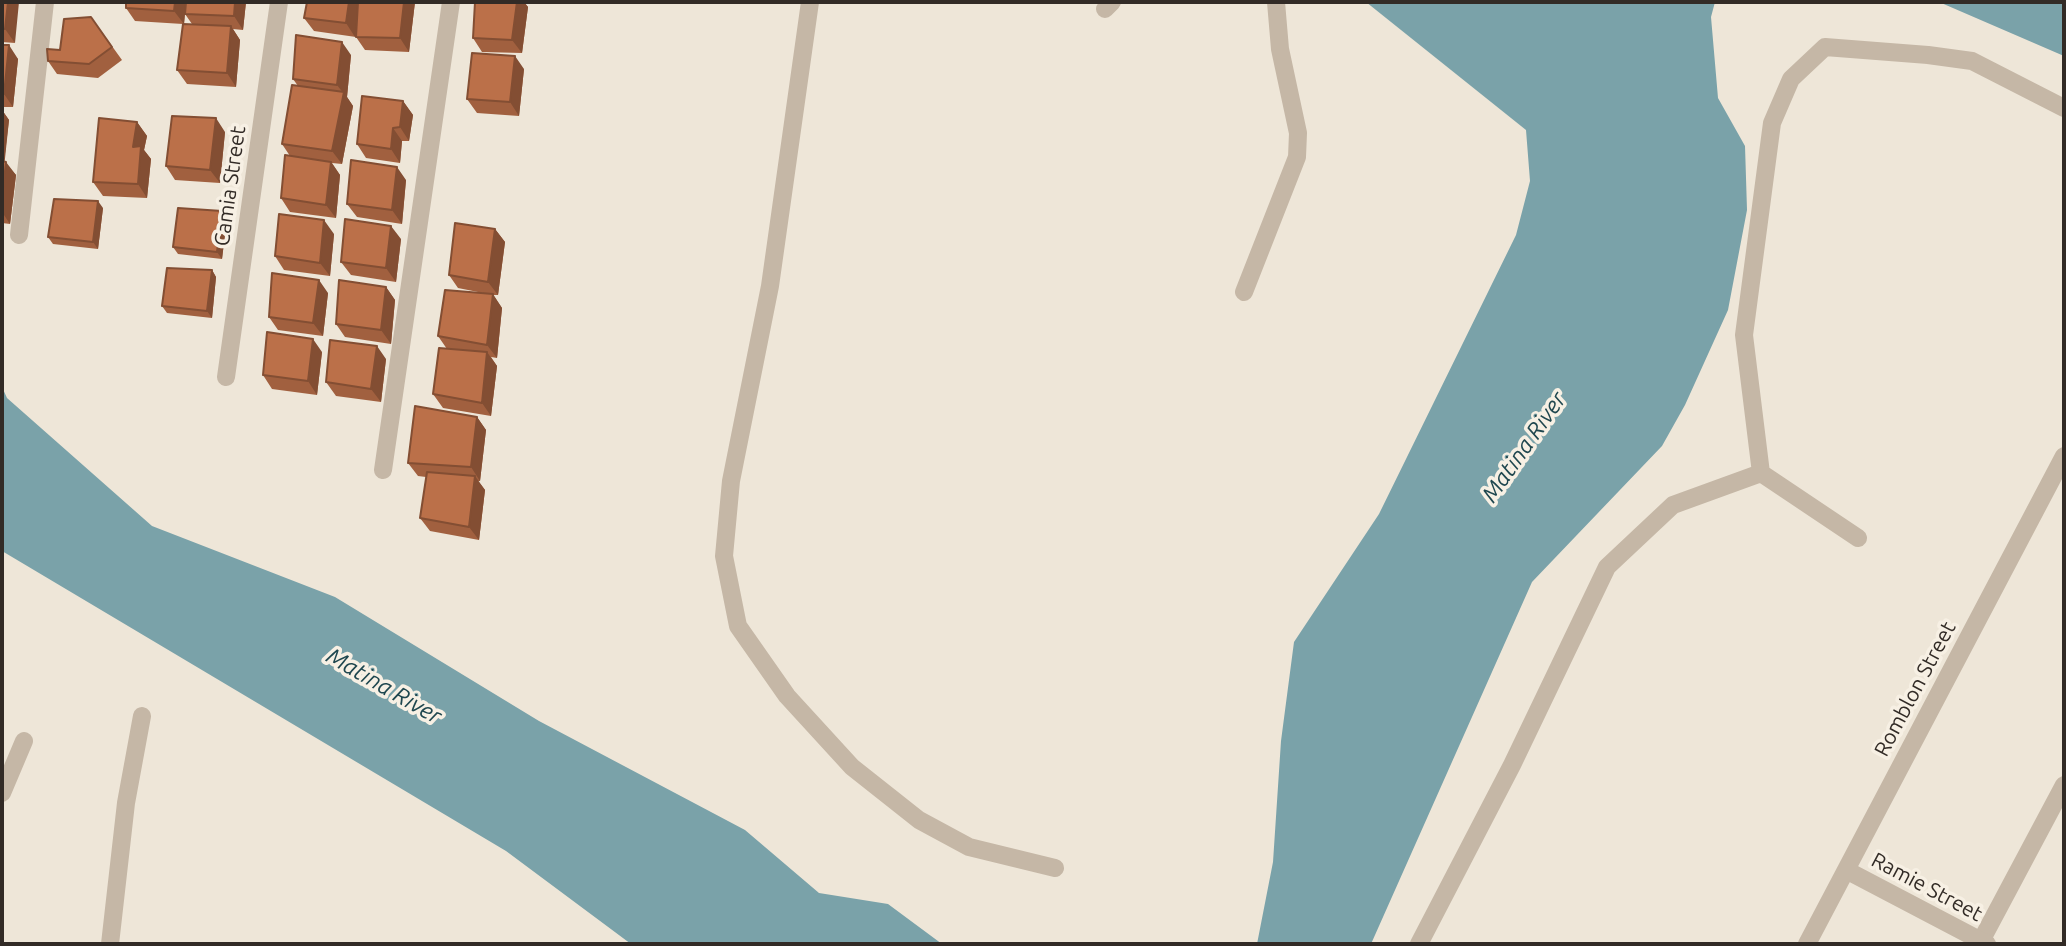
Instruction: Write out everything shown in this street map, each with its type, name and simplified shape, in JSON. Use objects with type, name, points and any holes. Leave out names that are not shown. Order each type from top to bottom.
[{"type":"street","points":[[19,235],[45,2]]},
{"type":"street","name":"Camia Street","points":[[226,377],[279,2]]},
{"type":"street","points":[[383,470],[451,2]]},
{"type":"street","points":[[810,2],[772,274],[732,481],[724,556],[738,626],[787,696],[852,767],[919,820],[968,847],[1055,868]]},
{"type":"street","points":[[1244,292],[1297,157],[1298,133],[1280,49],[1276,2]]},
{"type":"street","points":[[1858,538],[1761,473],[1744,335],[1772,123],[1791,79],[1825,47],[1928,55],[1972,61],[2064,108]]},
{"type":"street","name":"Romblon Street","points":[[1807,944],[2064,456]]},
{"type":"street","points":[[1419,944],[1512,765],[1607,567],[1673,505],[1761,473]]},
{"type":"street","points":[[110,944],[126,803],[142,716]]},
{"type":"street","points":[[2,793],[24,741]]},
{"type":"street","points":[[1984,943],[2064,785]]},
{"type":"street","name":"Ramie Street","points":[[1846,870],[1984,943]]},
{"type":"water","name":"Matina River","points":[[1366,2],[1715,2],[1711,17],[1718,98],[1745,146],[1747,210],[1728,310],[1685,405],[1662,446],[1532,582],[1371,944],[1257,944],[1273,862],[1281,741],[1294,642],[1379,514],[1516,235],[1530,181],[1526,130]]},
{"type":"water","points":[[1939,2],[2064,2],[2064,56]]},
{"type":"water","name":"Matina River","points":[[2,387],[7,398],[152,526],[335,597],[539,721],[745,830],[819,893],[888,904],[942,944],[631,944],[506,851],[2,551]]},
{"type":"building","points":[[2,2],[8,2],[5,29],[2,29]]},
{"type":"building","points":[[126,2],[175,2],[174,11],[126,8]]},
{"type":"building","points":[[186,2],[235,2],[234,16],[185,14]]},
{"type":"building","points":[[307,2],[349,2],[346,23],[304,18]]},
{"type":"building","points":[[358,2],[404,2],[400,38],[356,37]]},
{"type":"building","points":[[475,2],[517,2],[512,40],[473,38]]},
{"type":"building","points":[[91,17],[112,47],[89,64],[48,61],[47,49],[60,50],[64,19]]},
{"type":"building","points":[[183,24],[231,26],[227,73],[177,70]]},
{"type":"building","points":[[296,35],[342,42],[337,85],[293,79]]},
{"type":"building","points":[[2,45],[9,45],[4,94],[2,94]]},
{"type":"building","points":[[472,53],[515,56],[510,102],[467,99]]},
{"type":"building","points":[[292,85],[344,92],[332,151],[282,144]]},
{"type":"building","points":[[362,96],[403,101],[400,127],[393,128],[391,149],[357,144]]},
{"type":"building","points":[[172,116],[216,118],[210,170],[166,166]]},
{"type":"building","points":[[99,118],[137,122],[133,147],[141,146],[138,184],[93,182]]},
{"type":"building","points":[[285,155],[331,162],[326,205],[281,198]]},
{"type":"building","points":[[351,160],[397,167],[392,210],[347,204]]},
{"type":"building","points":[[2,161],[6,162],[2,198]]},
{"type":"building","points":[[54,199],[98,201],[93,242],[48,237]]},
{"type":"building","points":[[178,208],[222,211],[217,252],[173,247]]},
{"type":"building","points":[[279,214],[324,220],[320,263],[275,256]]},
{"type":"building","points":[[345,219],[391,226],[386,268],[341,262]]},
{"type":"building","points":[[455,223],[495,229],[488,282],[449,275]]},
{"type":"building","points":[[167,268],[212,270],[207,311],[162,306]]},
{"type":"building","points":[[272,273],[319,280],[313,323],[269,317]]},
{"type":"building","points":[[339,280],[386,287],[381,330],[336,324]]},
{"type":"building","points":[[445,290],[493,294],[487,345],[438,336]]},
{"type":"building","points":[[267,332],[313,339],[308,381],[263,375]]},
{"type":"building","points":[[330,340],[377,346],[371,389],[326,382]]},
{"type":"building","points":[[439,348],[487,352],[482,403],[433,394]]},
{"type":"building","points":[[415,406],[477,417],[471,467],[408,463]]},
{"type":"building","points":[[427,472],[475,476],[469,527],[420,518]]}]
